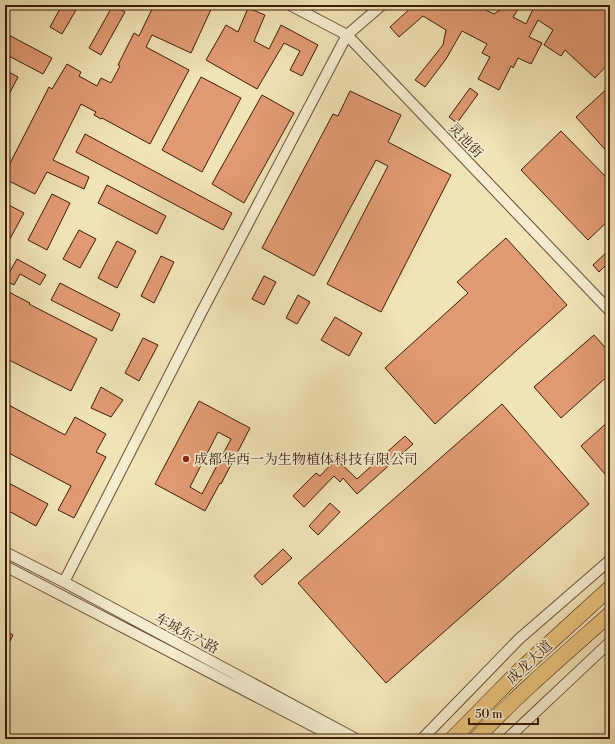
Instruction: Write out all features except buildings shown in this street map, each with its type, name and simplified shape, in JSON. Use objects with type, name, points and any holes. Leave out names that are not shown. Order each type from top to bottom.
[{"type":"highway","name":"成龙大道","points":[[452,739],[520,670],[610,588]]},
{"type":"highway","name":"成龙大道","points":[[476,739],[529,686],[610,614]]},
{"type":"street","name":"灵池街","points":[[290,5],[347,35],[610,311]]},
{"type":"street","points":[[64,582],[347,35],[382,5]]},
{"type":"street","name":"车城东六路","points":[[5,552],[64,582],[356,739]]},
{"type":"street","points":[[422,739],[520,639],[610,560]]},
{"type":"street","name":"车城东六路","points":[[5,566],[338,739]]},
{"type":"street","points":[[507,739],[610,642]]},
{"type":"place","name":"成都华西一为生物植体科技有限公司","points":[[186,459]]}]
